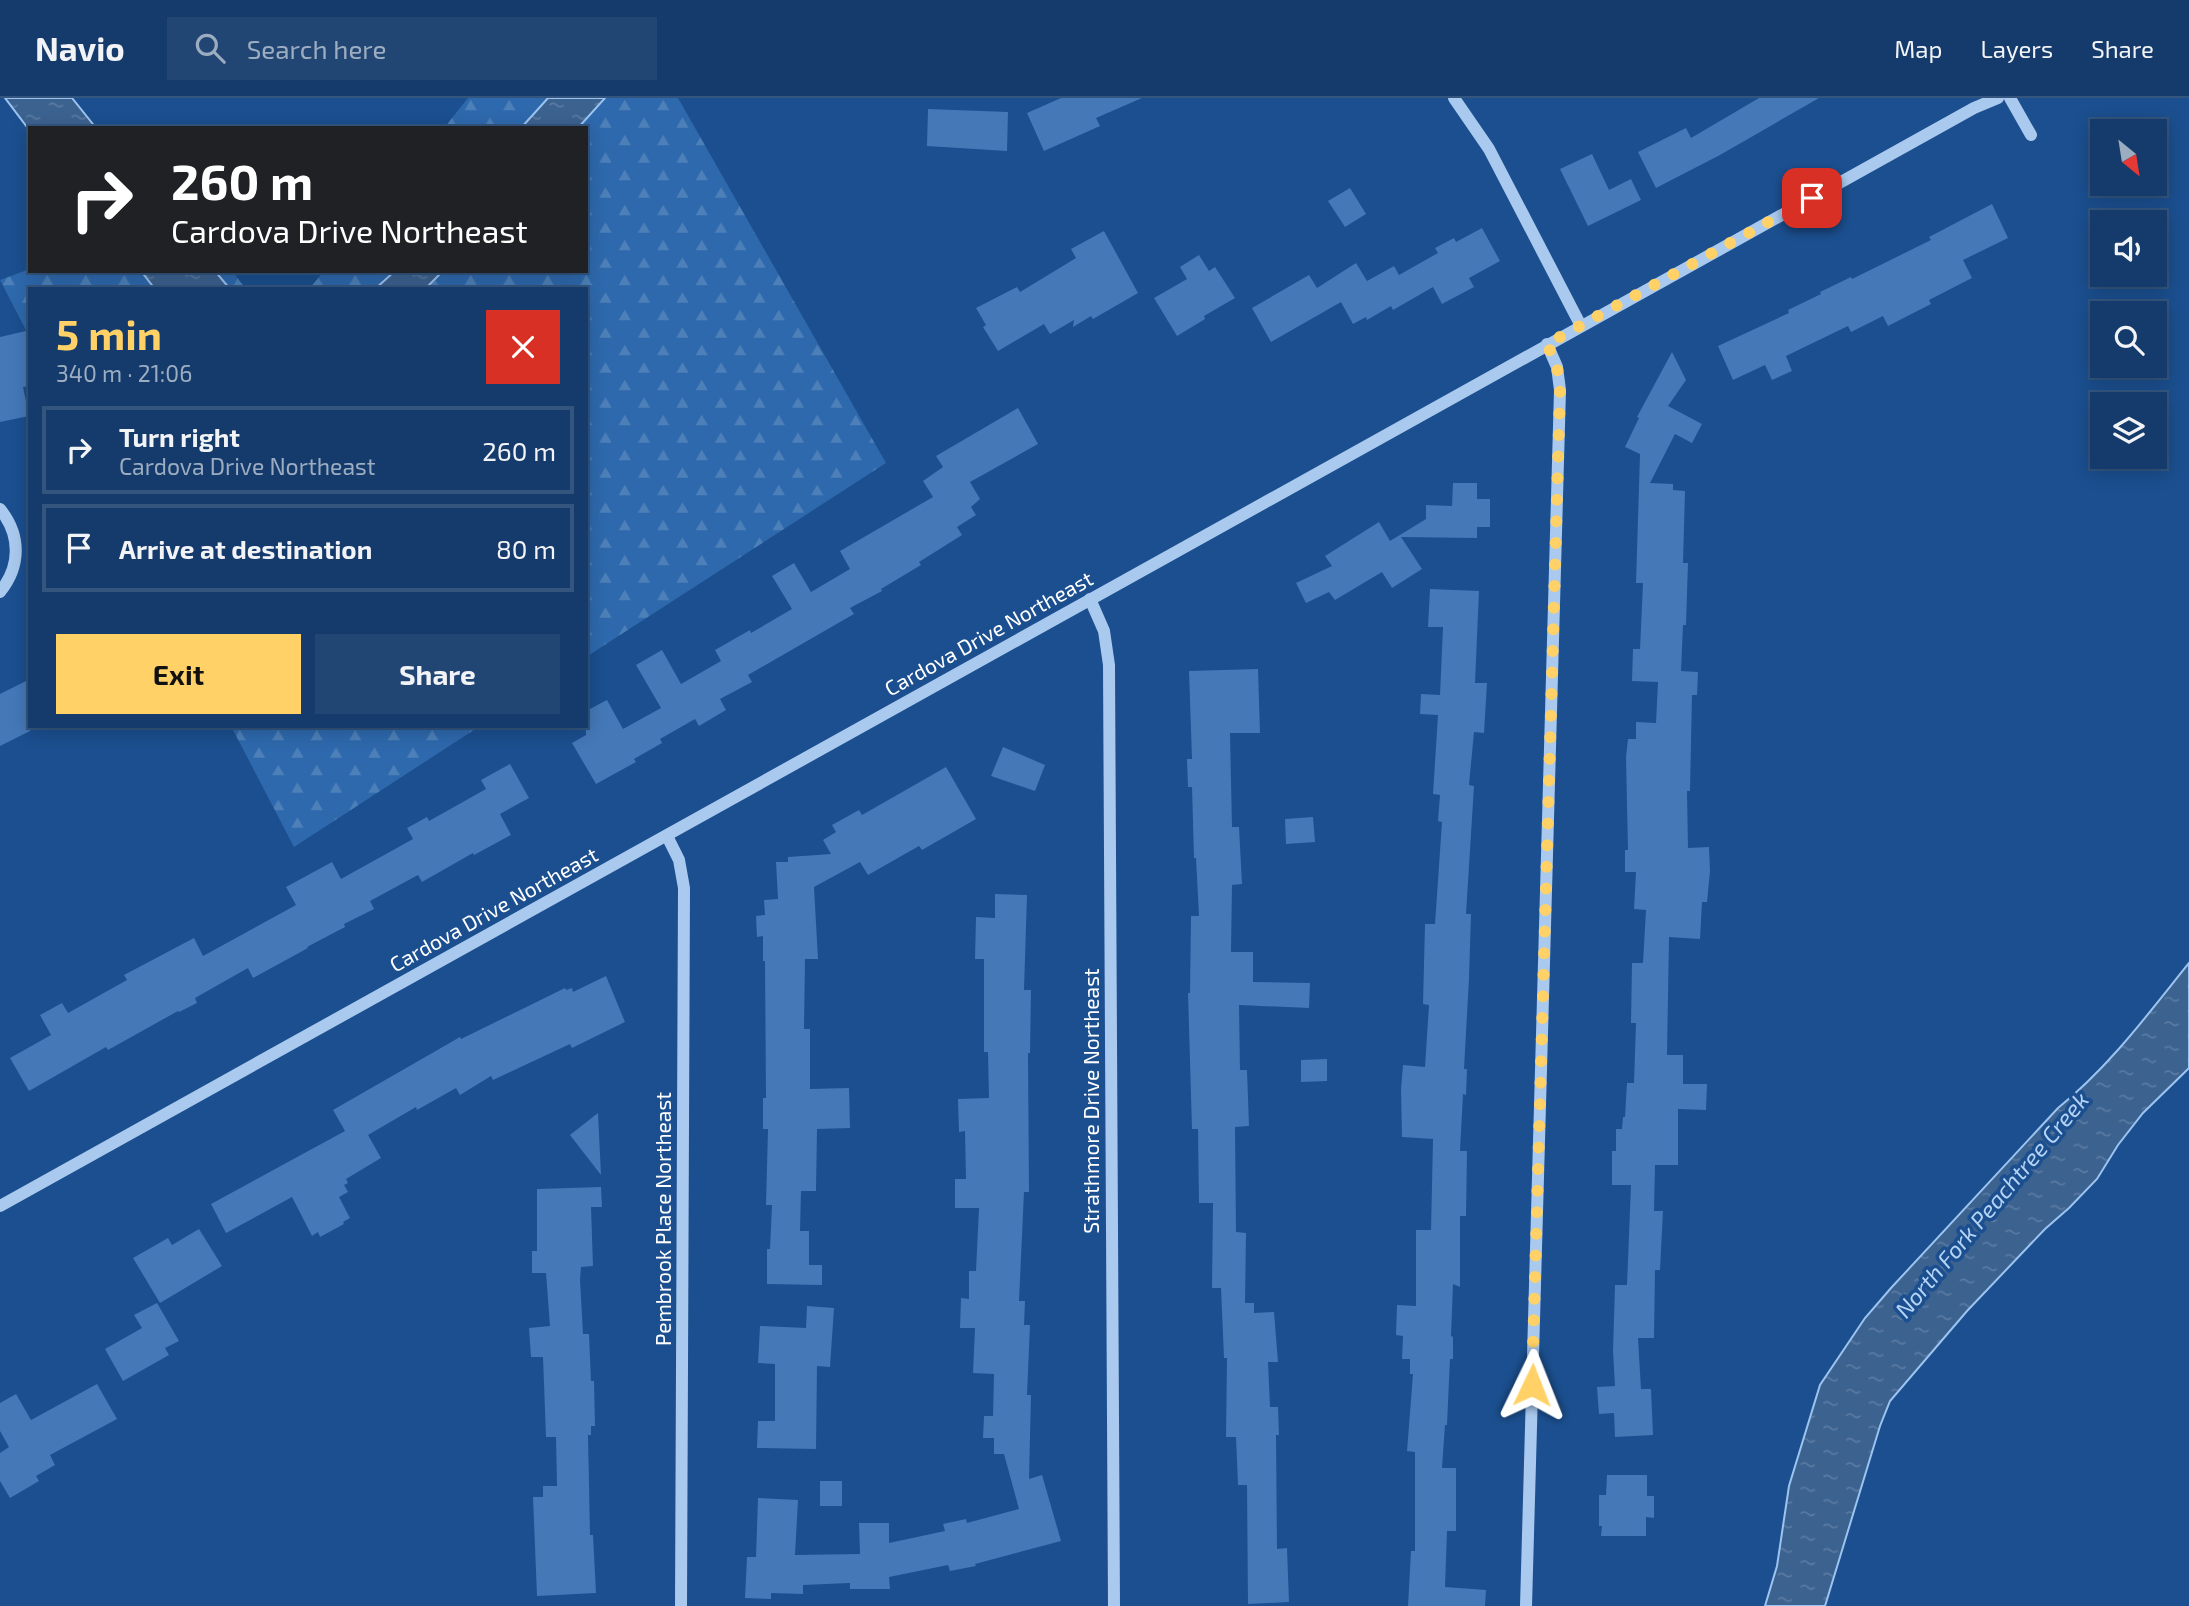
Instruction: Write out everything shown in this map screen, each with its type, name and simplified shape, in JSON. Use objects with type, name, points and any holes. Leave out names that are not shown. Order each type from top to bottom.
[{"type":"street","points":[[1454,98],[1489,149],[1581,326]]},
{"type":"street","name":"Cardova Drive Northeast","points":[[0,1206],[1547,344],[1973,108],[1998,98]]},
{"type":"street","points":[[2010,98],[2031,135]]},
{"type":"street","points":[[1526,1606],[1560,390],[1557,367],[1547,344]]},
{"type":"street","points":[[0,509],[9,520],[16,538],[17,553],[9,581],[0,592]]},
{"type":"street","name":"Strathmore Drive Northeast","points":[[1090,599],[1104,631],[1109,665],[1114,1606]]},
{"type":"street","name":"Pembrook Place Northeast","points":[[667,836],[679,860],[684,888],[681,1606]]},
{"type":"green space","points":[[468,98],[678,98],[886,463],[588,656],[588,287],[311,287],[322,273],[588,273],[588,126],[446,126]]},
{"type":"green space","points":[[28,270],[28,273],[234,273],[244,287],[28,287],[28,334],[0,280]]},
{"type":"green space","points":[[232,728],[477,728],[294,847]]},
{"type":"water","points":[[5,98],[72,98],[94,126],[28,126],[28,128]]},
{"type":"water","points":[[548,98],[605,98],[580,126],[523,126]]},
{"type":"water","points":[[143,273],[217,273],[228,287],[153,287]]},
{"type":"water","points":[[393,273],[441,273],[427,287],[377,287]]},
{"type":"water","name":"North Fork Peachtree Creek","points":[[2189,963],[2189,1068],[2143,1113],[2118,1145],[2097,1179],[1967,1311],[1890,1401],[1825,1606],[1765,1606],[1777,1566],[1789,1486],[1820,1385],[1865,1318],[1891,1288],[2058,1108],[2111,1058]]},
{"type":"building","points":[[1061,98],[1142,98],[1096,118],[1100,126],[1044,151],[1027,113]]},
{"type":"building","points":[[1759,98],[1819,98],[1656,188],[1638,152],[1686,128],[1691,138]]},
{"type":"building","points":[[928,109],[1008,112],[1007,151],[927,146]]},
{"type":"building","points":[[1592,154],[1609,190],[1631,179],[1641,200],[1588,226],[1560,169]]},
{"type":"building","points":[[1350,188],[1366,214],[1345,227],[1328,201]]},
{"type":"building","points":[[1992,204],[2008,238],[1963,260],[1972,278],[1929,300],[1931,304],[1888,326],[1883,316],[1851,332],[1848,326],[1786,356],[1792,371],[1772,380],[1765,365],[1733,380],[1718,346],[1789,313],[1788,310],[1821,294],[1820,292],[1931,240],[1929,237]]},
{"type":"building","points":[[1482,228],[1500,261],[1469,278],[1474,287],[1442,304],[1433,287],[1393,310],[1391,306],[1367,320],[1366,317],[1353,324],[1341,302],[1271,342],[1252,308],[1309,275],[1317,288],[1356,263],[1367,281],[1394,266],[1399,275],[1438,253],[1435,248],[1454,238],[1456,242]]},
{"type":"building","points":[[1104,231],[1138,293],[1093,319],[1091,316],[1073,327],[1074,320],[1050,334],[1044,324],[998,351],[983,327],[986,325],[976,308],[1017,287],[1020,292],[1076,258],[1071,249]]},
{"type":"building","points":[[1199,255],[1209,271],[1215,267],[1235,298],[1177,336],[1154,298],[1187,279],[1180,267]]},
{"type":"building","points":[[28,330],[28,386],[23,387],[28,416],[0,422],[0,337]]},
{"type":"building","points":[[1672,352],[1686,380],[1668,406],[1702,424],[1692,443],[1675,434],[1650,483],[1673,484],[1673,490],[1685,491],[1683,563],[1688,563],[1681,671],[1698,672],[1697,695],[1692,695],[1690,791],[1687,791],[1688,848],[1709,847],[1710,871],[1707,902],[1702,902],[1700,939],[1669,937],[1667,1055],[1683,1055],[1683,1084],[1707,1084],[1706,1110],[1678,1109],[1678,1165],[1655,1165],[1654,1211],[1663,1211],[1660,1270],[1655,1270],[1654,1338],[1638,1338],[1641,1389],[1651,1389],[1653,1435],[1615,1437],[1614,1413],[1599,1414],[1597,1387],[1615,1386],[1615,1285],[1627,1285],[1631,1185],[1612,1185],[1612,1151],[1616,1151],[1616,1129],[1622,1129],[1625,1117],[1627,1083],[1634,1083],[1636,1023],[1631,1023],[1632,963],[1643,963],[1646,910],[1634,909],[1636,872],[1625,872],[1625,850],[1628,850],[1626,757],[1628,739],[1636,739],[1636,722],[1656,723],[1658,682],[1632,681],[1633,649],[1640,649],[1643,583],[1636,583],[1640,454],[1625,447],[1639,418],[1637,417]]},
{"type":"building","points":[[1018,408],[1038,444],[970,482],[980,499],[971,507],[976,515],[957,527],[962,535],[919,562],[921,565],[881,589],[882,591],[850,608],[854,614],[748,675],[752,682],[720,699],[726,710],[699,726],[695,719],[660,739],[662,743],[634,759],[636,762],[596,784],[572,743],[586,735],[588,710],[607,700],[623,729],[661,708],[636,665],[662,650],[681,684],[721,661],[715,650],[792,609],[772,576],[794,563],[811,592],[850,569],[840,551],[933,497],[923,481],[943,467],[936,456]]},
{"type":"building","points":[[1453,483],[1477,483],[1477,499],[1490,499],[1490,527],[1477,527],[1477,538],[1401,537],[1422,569],[1392,588],[1382,572],[1335,600],[1329,592],[1306,603],[1296,583],[1332,566],[1325,556],[1379,522],[1390,541],[1426,519],[1426,505],[1452,506]]},
{"type":"building","points":[[1430,589],[1479,591],[1475,683],[1487,683],[1484,733],[1474,732],[1469,785],[1474,786],[1466,914],[1471,914],[1464,1069],[1467,1069],[1466,1095],[1463,1094],[1460,1151],[1467,1151],[1466,1216],[1460,1216],[1460,1287],[1453,1284],[1453,1359],[1450,1359],[1442,1468],[1456,1468],[1456,1531],[1447,1531],[1445,1587],[1486,1590],[1485,1606],[1408,1606],[1411,1551],[1415,1551],[1415,1452],[1407,1451],[1413,1374],[1410,1374],[1410,1359],[1402,1359],[1403,1336],[1396,1335],[1397,1305],[1416,1306],[1416,1230],[1431,1230],[1433,1139],[1402,1137],[1401,1089],[1403,1065],[1425,1067],[1429,1005],[1423,1004],[1425,924],[1435,924],[1442,822],[1438,821],[1440,795],[1433,794],[1438,715],[1420,714],[1421,694],[1440,695],[1443,627],[1428,627]]},
{"type":"building","points":[[1258,669],[1260,733],[1230,733],[1232,827],[1239,827],[1242,884],[1232,885],[1231,952],[1253,952],[1253,982],[1310,983],[1309,1008],[1239,1005],[1240,1070],[1247,1070],[1249,1126],[1235,1127],[1236,1232],[1246,1233],[1245,1303],[1254,1303],[1254,1313],[1274,1312],[1278,1362],[1268,1362],[1270,1407],[1278,1407],[1277,1549],[1287,1548],[1289,1602],[1248,1604],[1247,1485],[1238,1485],[1236,1437],[1226,1437],[1227,1358],[1224,1358],[1221,1288],[1212,1288],[1213,1203],[1199,1203],[1198,1129],[1192,1129],[1188,993],[1191,916],[1199,916],[1192,787],[1188,787],[1187,759],[1192,759],[1189,671]]},
{"type":"building","points":[[28,680],[30,731],[0,746],[0,694]]},
{"type":"building","points":[[1003,747],[1045,765],[1035,791],[991,776]]},
{"type":"building","points":[[510,764],[529,798],[500,814],[511,835],[422,882],[418,875],[370,901],[374,909],[344,924],[345,927],[308,948],[253,978],[248,968],[195,998],[197,1003],[108,1050],[106,1047],[29,1091],[10,1058],[51,1035],[40,1015],[62,1003],[68,1013],[127,980],[124,975],[194,938],[203,956],[296,905],[286,887],[332,862],[341,879],[413,839],[407,828],[427,817],[429,821],[486,789],[481,780]]},
{"type":"building","points":[[946,767],[976,819],[922,850],[919,846],[868,875],[860,862],[814,887],[818,959],[805,959],[804,1029],[810,1029],[810,1089],[849,1088],[850,1128],[817,1129],[816,1191],[801,1191],[800,1231],[809,1231],[809,1265],[822,1265],[822,1285],[767,1284],[767,1249],[770,1249],[772,1205],[766,1205],[768,1129],[763,1129],[763,1098],[766,1098],[765,961],[763,936],[757,937],[756,916],[765,915],[764,900],[778,899],[776,862],[788,862],[788,857],[831,854],[823,840],[836,832],[832,825],[859,810],[862,815]]},
{"type":"building","points":[[1313,817],[1315,842],[1286,844],[1285,819]]},
{"type":"building","points":[[995,894],[1027,895],[1024,990],[1031,990],[1028,1053],[1029,1192],[1024,1192],[1019,1301],[1025,1301],[1024,1325],[1030,1325],[1027,1395],[1031,1395],[1029,1479],[1042,1475],[1061,1541],[975,1564],[976,1566],[950,1571],[948,1565],[889,1577],[890,1589],[850,1589],[850,1583],[803,1585],[803,1594],[771,1593],[771,1599],[745,1598],[747,1557],[756,1557],[758,1498],[798,1500],[795,1555],[860,1554],[859,1523],[889,1523],[889,1543],[945,1531],[943,1524],[966,1519],[967,1523],[1019,1509],[1004,1454],[994,1454],[994,1438],[983,1438],[984,1416],[993,1416],[994,1374],[973,1373],[975,1328],[960,1328],[961,1298],[969,1299],[969,1271],[976,1271],[979,1208],[955,1208],[955,1179],[966,1179],[965,1131],[959,1132],[958,1099],[989,1098],[988,1052],[984,1052],[984,959],[975,959],[976,917],[995,918]]},
{"type":"building","points":[[606,976],[625,1022],[572,1048],[570,1044],[493,1080],[491,1076],[460,1095],[456,1088],[368,1135],[381,1158],[346,1179],[348,1183],[344,1185],[348,1192],[339,1197],[350,1218],[343,1222],[344,1224],[320,1237],[318,1232],[312,1236],[292,1197],[226,1233],[211,1204],[345,1131],[333,1110],[460,1037],[461,1039],[565,988],[572,988],[573,992]]},
{"type":"building","points":[[1327,1059],[1327,1081],[1301,1082],[1301,1060]]},
{"type":"building","points":[[598,1113],[601,1175],[570,1135]]},
{"type":"building","points":[[601,1187],[602,1207],[591,1207],[593,1266],[581,1267],[580,1280],[583,1334],[589,1334],[591,1381],[594,1381],[595,1426],[591,1426],[591,1435],[588,1435],[590,1535],[593,1535],[596,1593],[537,1596],[533,1497],[543,1497],[543,1486],[557,1486],[556,1437],[546,1437],[543,1357],[531,1357],[529,1328],[550,1326],[546,1273],[532,1273],[532,1251],[537,1251],[537,1189]]},
{"type":"building","points":[[199,1229],[222,1266],[160,1303],[133,1258],[168,1238],[172,1245]]},
{"type":"building","points":[[157,1303],[179,1341],[165,1348],[169,1355],[123,1381],[105,1349],[142,1328],[134,1315]]},
{"type":"building","points":[[807,1306],[834,1308],[830,1367],[817,1366],[816,1449],[757,1448],[758,1421],[775,1421],[775,1364],[758,1363],[760,1326],[806,1328]]},
{"type":"building","points":[[97,1384],[117,1419],[50,1455],[55,1465],[36,1476],[39,1481],[10,1498],[0,1481],[0,1453],[9,1447],[0,1431],[0,1403],[16,1394],[31,1420]]},
{"type":"building","points":[[1607,1475],[1647,1475],[1647,1496],[1654,1496],[1654,1518],[1646,1517],[1646,1536],[1601,1536],[1599,1495],[1606,1495]]},
{"type":"building","points":[[820,1481],[842,1481],[842,1506],[820,1506]]},
{"type":"route","points":[[1532,1385],[1560,390],[1557,367],[1547,344],[1812,198]]}]
